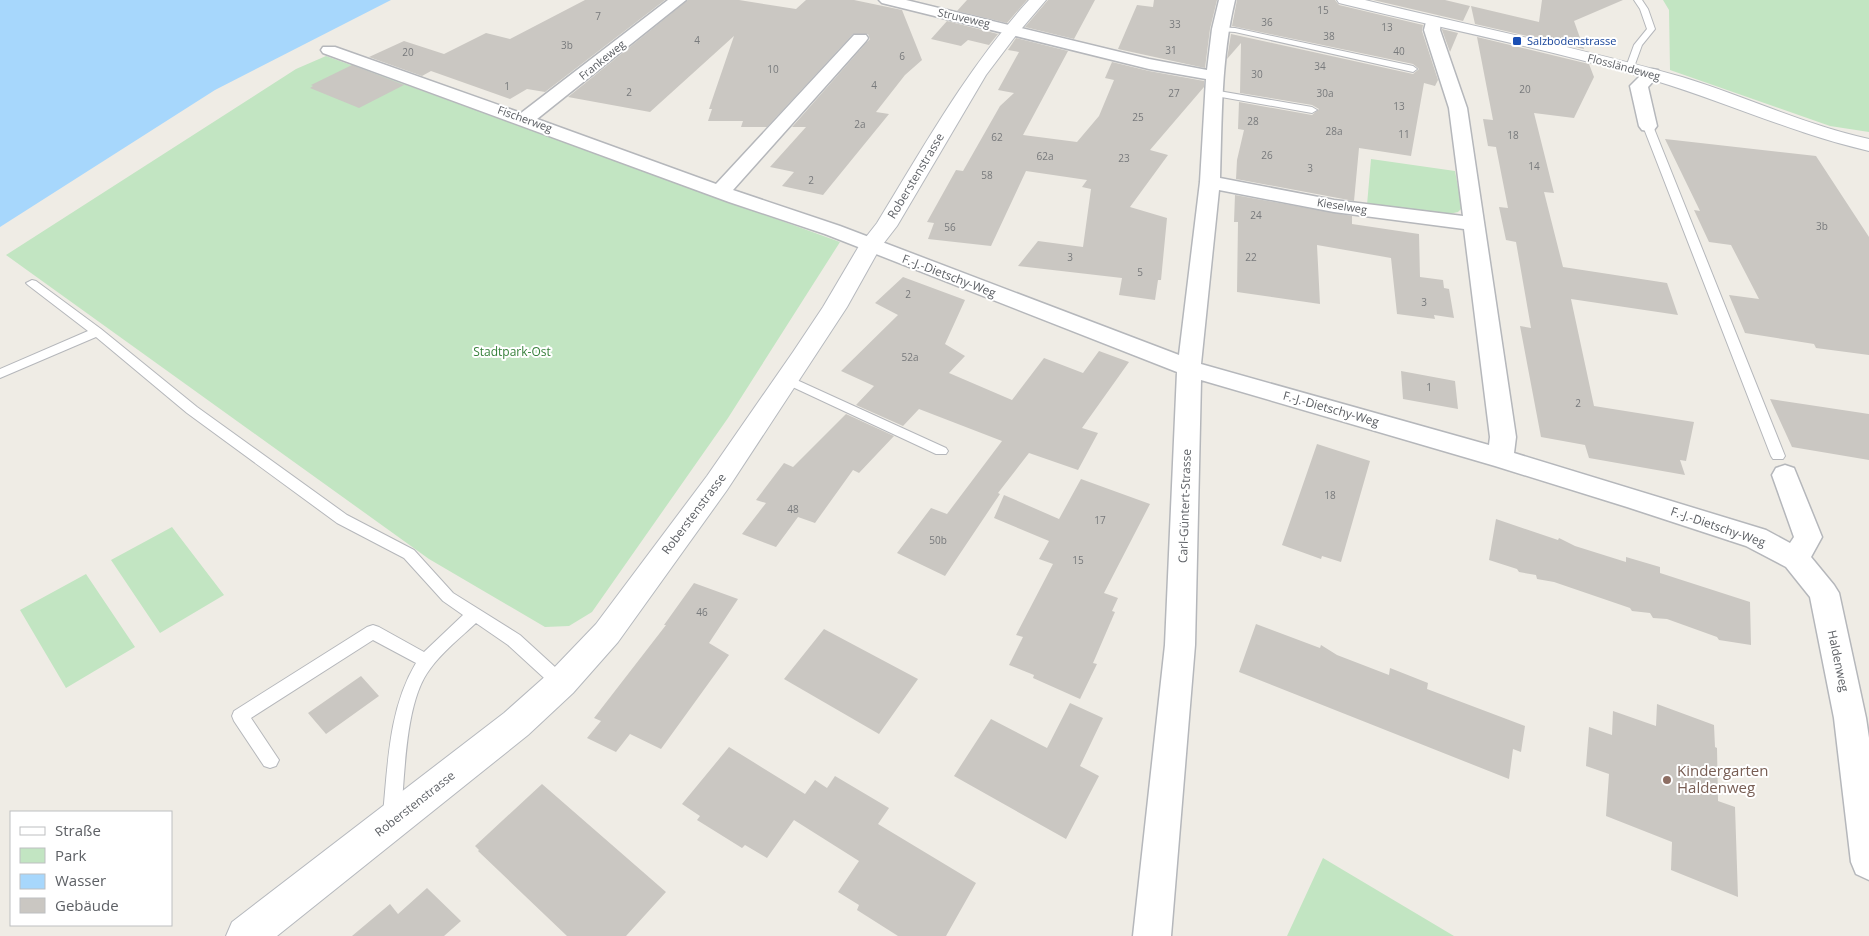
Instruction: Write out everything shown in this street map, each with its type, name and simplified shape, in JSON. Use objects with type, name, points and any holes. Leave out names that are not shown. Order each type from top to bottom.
[{"type":"street","name":"Frankeweg","points":[[525,119],[678,0]]},
{"type":"street","name":"Struveweg","points":[[887,0],[1149,64],[1214,85]]},
{"type":"street","name":"Roberstenstrasse","points":[[246,936],[516,724],[560,684],[607,633],[717,483],[788,380],[870,246],[886,226],[978,74],[1011,30],[1038,0]]},
{"type":"street","name":"Carl-Güntert-Strasse","points":[[1152,936],[1180,645],[1189,368],[1210,182],[1214,85],[1220,29],[1228,0]]},
{"type":"street","name":"Flossländeweg","points":[[1352,1],[1681,82],[1818,131],[1869,145]]},
{"type":"street","points":[[1433,21],[1432,30],[1458,108],[1502,437],[1500,458]]},
{"type":"street","points":[[720,192],[860,38]]},
{"type":"street","name":"Fischerweg","points":[[329,50],[525,119],[720,192],[845,234],[870,246]]},
{"type":"street","points":[[1648,126],[1639,86],[1652,74]]},
{"type":"street","name":"Kieselweg","points":[[1210,182],[1334,206],[1474,224]]},
{"type":"street","name":"F.-J.-Dietschy-Weg","points":[[870,246],[1189,368],[1500,458],[1756,538],[1796,559]]},
{"type":"street","points":[[1782,466],[1808,537],[1796,559]]},
{"type":"street","name":"Haldenweg","points":[[1796,559],[1824,593],[1850,718],[1869,862]]},
{"type":"lane","points":[[1630,68],[1638,45],[1651,29],[1644,9],[1638,0]]},
{"type":"lane","points":[[1220,29],[1235,30],[1413,69]]},
{"type":"lane","points":[[1214,85],[1312,110]]},
{"type":"lane","points":[[1648,126],[1782,466]]},
{"type":"lane","points":[[32,283],[97,332],[192,410],[342,519],[409,554],[448,597],[514,640],[560,684]]},
{"type":"lane","points":[[0,374],[97,332]]},
{"type":"lane","points":[[788,380],[941,451]]},
{"type":"lane","points":[[390,823],[406,703],[414,680],[426,661],[475,614]]},
{"type":"lane","points":[[270,760],[240,716],[372,632],[426,661]]},
{"type":"green space","points":[[1663,0],[1869,0],[1869,132],[1830,126],[1670,70],[1669,10]]},
{"type":"green space","name":"Stadtpark-Ost","points":[[326,56],[840,242],[728,418],[592,612],[569,626],[545,627],[429,559],[6,255],[296,69]]},
{"type":"green space","points":[[1371,159],[1455,171],[1462,208],[1458,212],[1449,214],[1367,205]]},
{"type":"green space","points":[[172,527],[224,595],[160,633],[111,560]]},
{"type":"green space","points":[[86,574],[135,647],[66,688],[20,610]]},
{"type":"green space","points":[[1323,858],[1454,936],[1287,936]]},
{"type":"water","points":[[0,0],[391,0],[215,90],[0,227]]},
{"type":"building","points":[[585,0],[665,0],[545,92],[527,89],[510,99],[431,71],[422,76],[369,57],[404,41],[444,54],[486,33],[510,39]]},
{"type":"building","points":[[688,0],[739,0],[796,9],[806,0],[854,0],[902,10],[922,60],[905,75],[876,112],[889,114],[823,195],[782,186],[794,172],[770,167],[806,127],[792,127],[870,39],[868,34],[853,34],[767,127],[741,127],[743,121],[708,121],[712,109],[709,109],[734,36],[650,112],[568,97]]},
{"type":"building","points":[[967,0],[1027,0],[1007,23],[957,11]]},
{"type":"building","points":[[1048,0],[1095,0],[1074,39],[1025,27]]},
{"type":"building","points":[[1154,0],[1217,0],[1210,29],[1205,68],[1118,49],[1137,5],[1153,7]]},
{"type":"building","points":[[1237,0],[1335,0],[1339,5],[1423,25],[1422,31],[1438,80],[1435,86],[1424,83],[1411,156],[1359,148],[1354,201],[1236,179],[1237,160],[1244,130],[1238,129],[1239,102],[1312,115],[1319,109],[1312,105],[1240,93],[1241,43],[1227,59],[1231,34],[1413,74],[1419,69],[1413,64],[1232,26]]},
{"type":"building","points":[[1373,0],[1445,0],[1470,6],[1463,21]]},
{"type":"building","points":[[1542,0],[1623,0],[1574,21],[1584,49],[1475,24],[1471,6],[1539,22]]},
{"type":"building","points":[[947,21],[998,34],[989,45],[968,40],[961,46],[931,39]]},
{"type":"building","points":[[1442,30],[1458,33],[1450,52]]},
{"type":"building","points":[[1477,37],[1589,64],[1594,77],[1574,118],[1534,113],[1554,193],[1544,192],[1563,267],[1667,283],[1678,315],[1571,299],[1594,406],[1694,422],[1686,461],[1680,460],[1685,475],[1589,458],[1585,445],[1541,437],[1520,326],[1531,328],[1516,242],[1506,240],[1499,207],[1508,208],[1496,147],[1488,146],[1483,119],[1493,120]]},
{"type":"building","points":[[1016,38],[1068,51],[1023,135],[1077,142],[1099,116],[1114,80],[1105,78],[1112,62],[1204,81],[1204,87],[1150,150],[1168,155],[1130,207],[1167,218],[1161,280],[1158,280],[1155,300],[1119,295],[1122,278],[1018,266],[1038,241],[1083,247],[1091,189],[1082,187],[1087,180],[1026,171],[991,246],[928,239],[934,223],[927,222],[956,170],[963,171],[1000,106],[1014,93],[998,90],[1019,52],[1008,50]]},
{"type":"building","points":[[352,65],[404,85],[359,108],[310,88],[313,86],[311,85]]},
{"type":"building","points":[[1665,139],[1816,156],[1869,237],[1869,355],[1816,348],[1814,344],[1745,333],[1729,295],[1759,299],[1731,245],[1709,242],[1694,210],[1700,211]]},
{"type":"building","points":[[1235,195],[1352,216],[1352,224],[1419,234],[1420,277],[1443,280],[1444,288],[1449,289],[1454,318],[1434,315],[1435,319],[1397,314],[1391,258],[1317,245],[1320,304],[1237,292],[1238,222],[1234,222]]},
{"type":"building","points":[[903,277],[965,300],[945,344],[965,356],[949,373],[1012,400],[1044,358],[1083,373],[1099,351],[1129,362],[1082,428],[1098,433],[1078,470],[1029,453],[998,493],[1000,494],[945,576],[897,553],[931,508],[947,514],[1002,441],[919,409],[903,426],[856,405],[874,386],[841,371],[898,315],[875,303]]},
{"type":"building","points":[[1401,371],[1455,381],[1458,409],[1403,399]]},
{"type":"building","points":[[1770,399],[1869,414],[1869,460],[1792,447]]},
{"type":"building","points":[[846,414],[894,436],[859,473],[853,470],[815,523],[798,517],[776,547],[742,534],[766,503],[756,500],[784,463],[793,467]]},
{"type":"building","points":[[1317,444],[1370,461],[1341,562],[1322,556],[1321,559],[1282,545]]},
{"type":"building","points":[[1081,479],[1150,504],[1104,593],[1118,598],[1112,611],[1115,612],[1093,663],[1097,664],[1080,699],[1033,678],[1034,675],[1009,665],[1023,637],[1016,635],[1053,564],[1039,559],[1049,541],[994,518],[1004,495],[1059,519]]},
{"type":"building","points":[[1496,519],[1558,540],[1559,538],[1575,546],[1626,562],[1626,557],[1660,567],[1660,573],[1750,602],[1751,645],[1719,640],[1717,637],[1667,619],[1653,618],[1650,613],[1632,611],[1630,608],[1554,582],[1537,579],[1536,575],[1519,572],[1517,569],[1489,560]]},
{"type":"building","points":[[694,583],[738,599],[709,643],[729,655],[661,749],[630,734],[616,752],[587,738],[601,721],[594,718],[666,625],[664,625]]},
{"type":"building","points":[[1256,624],[1320,648],[1321,645],[1337,655],[1389,675],[1390,668],[1428,683],[1427,689],[1525,726],[1521,752],[1513,749],[1509,779],[1239,672]]},
{"type":"building","points":[[824,629],[918,679],[879,734],[784,679]]},
{"type":"building","points":[[361,676],[379,696],[326,734],[308,713]]},
{"type":"building","points":[[1070,703],[1103,718],[1080,766],[1099,776],[1066,839],[954,776],[991,719],[1047,748]]},
{"type":"building","points":[[1657,704],[1714,725],[1715,747],[1717,748],[1718,801],[1735,807],[1738,897],[1671,870],[1672,842],[1606,816],[1609,774],[1586,766],[1589,727],[1612,735],[1613,711],[1656,726]]},
{"type":"building","points":[[729,747],[805,794],[815,780],[827,788],[835,776],[889,808],[878,824],[976,883],[946,936],[898,936],[857,910],[859,905],[838,892],[859,861],[794,820],[767,858],[745,845],[742,848],[697,820],[700,816],[682,804]]},
{"type":"building","points":[[542,784],[666,892],[626,936],[567,936],[475,846]]},
{"type":"building","points":[[427,888],[461,921],[444,936],[352,936],[390,904],[398,914]]},
{"type":"place","name":"Salzbodenstrasse","points":[[1517,41]]},
{"type":"place","name":"Kindergarten Haldenweg","points":[[1667,780]]}]
